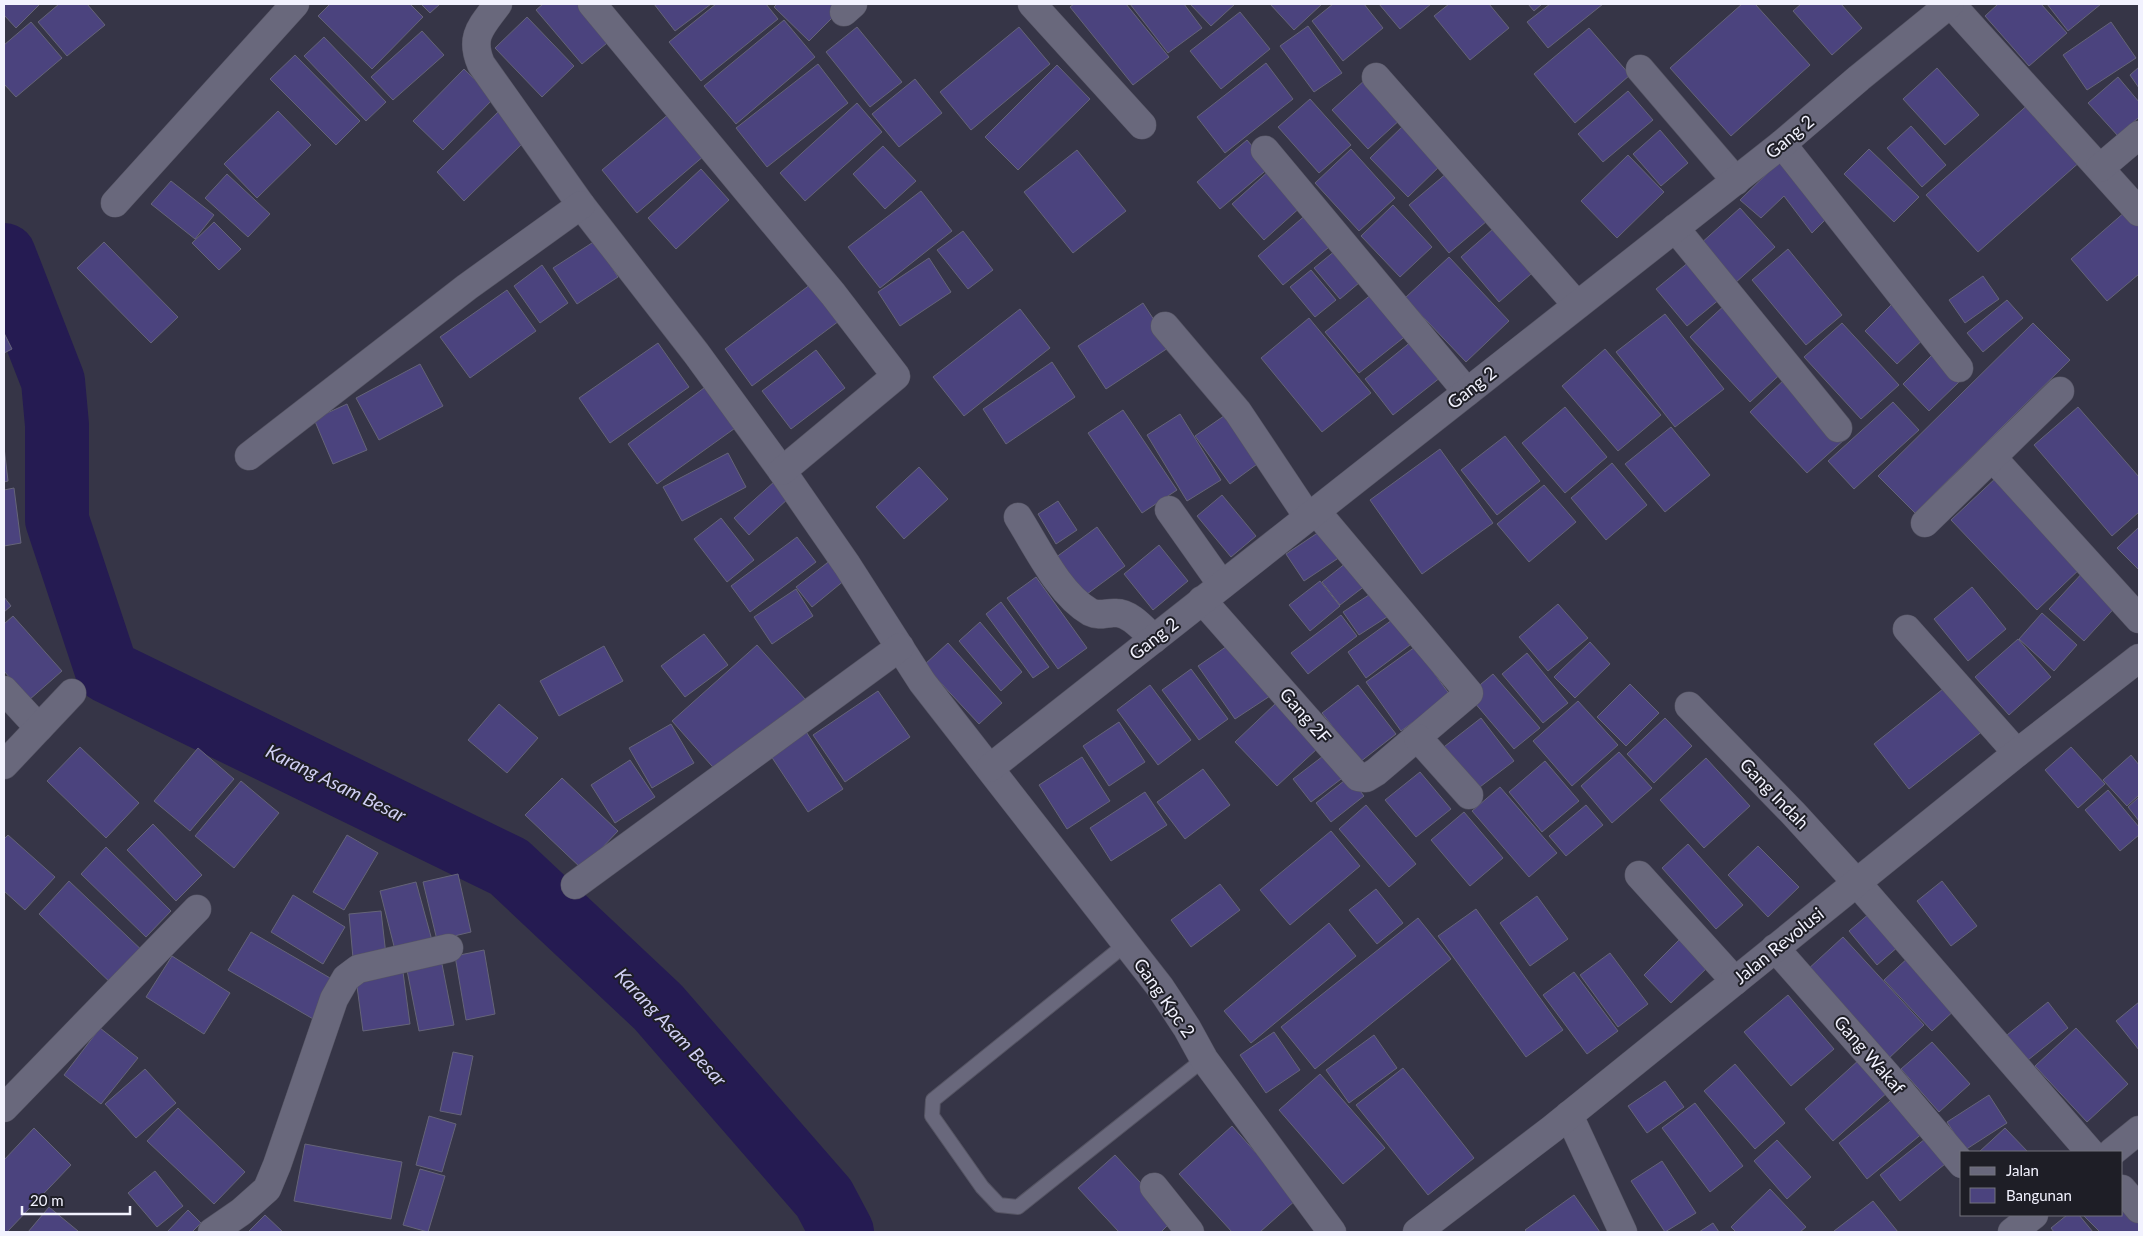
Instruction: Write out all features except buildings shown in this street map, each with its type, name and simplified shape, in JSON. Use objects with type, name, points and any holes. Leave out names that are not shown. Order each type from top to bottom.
[{"type":"street","name":"Gang Kpc 2","points":[[498,4],[476,38],[476,51],[481,64],[581,205],[696,353],[782,471],[847,565],[922,682],[1160,987],[1187,1028],[1204,1059],[1332,1232]]},
{"type":"street","points":[[592,4],[833,294],[896,376],[782,471]]},
{"type":"street","points":[[1032,4],[1142,125]]},
{"type":"street","points":[[1951,4],[2139,212]]},
{"type":"street","name":"Gang 2","points":[[990,768],[1736,181],[1951,4]]},
{"type":"street","points":[[115,203],[284,8]]},
{"type":"street","points":[[1640,69],[1736,181]]},
{"type":"street","points":[[1376,77],[1577,305]]},
{"type":"street","points":[[2100,168],[2139,135]]},
{"type":"street","points":[[1782,144],[1959,368]]},
{"type":"street","points":[[1265,150],[1467,392]]},
{"type":"street","points":[[249,456],[466,286],[581,205]]},
{"type":"street","points":[[1675,228],[1838,428]]},
{"type":"street","points":[[1165,326],[1238,412],[1312,514],[1469,693],[1418,738],[1469,795]]},
{"type":"street","points":[[1925,523],[2060,391]]},
{"type":"street","points":[[1992,457],[2139,619]]},
{"type":"street","points":[[1168,510],[1212,593]]},
{"type":"street","points":[[1018,517],[1050,568],[1071,596],[1090,612],[1100,616],[1115,612],[1122,613],[1134,620],[1154,639]]},
{"type":"street","name":"Gang 2F","points":[[1212,593],[1358,777],[1366,778],[1376,772],[1418,738]]},
{"type":"street","points":[[1907,629],[2017,753]]},
{"type":"street","points":[[575,885],[900,647]]},
{"type":"street","name":"Jalan Revolusi","points":[[1417,1232],[1569,1115],[2017,753],[2139,658]]},
{"type":"street","points":[[4,690],[39,728]]},
{"type":"street","points":[[4,765],[72,693]]},
{"type":"street","name":"Gang Indah","points":[[1690,706],[1793,812],[1857,883],[2089,1151]]},
{"type":"street","points":[[1639,875],[1735,981]]},
{"type":"street","points":[[4,1108],[197,909]]},
{"type":"street","points":[[212,1232],[241,1212],[267,1189],[278,1166],[334,999],[346,978],[358,968],[448,948]]},
{"type":"street","name":"Gang Wakaf","points":[[1775,948],[1960,1162]]},
{"type":"street","points":[[1569,1115],[1623,1232]]},
{"type":"street","points":[[2113,1151],[2139,1130]]},
{"type":"street","points":[[1154,1187],[1190,1232]]},
{"type":"street","points":[[2123,1190],[2139,1209]]},
{"type":"lane","points":[[1126,944],[933,1100],[932,1116],[982,1187],[999,1205],[1018,1206],[1204,1059]]},
{"type":"waterway","name":"Karang Asam Besar","points":[[4,255],[53,381],[57,425],[57,520],[107,671],[509,867],[658,1007],[824,1198],[842,1232]]}]
